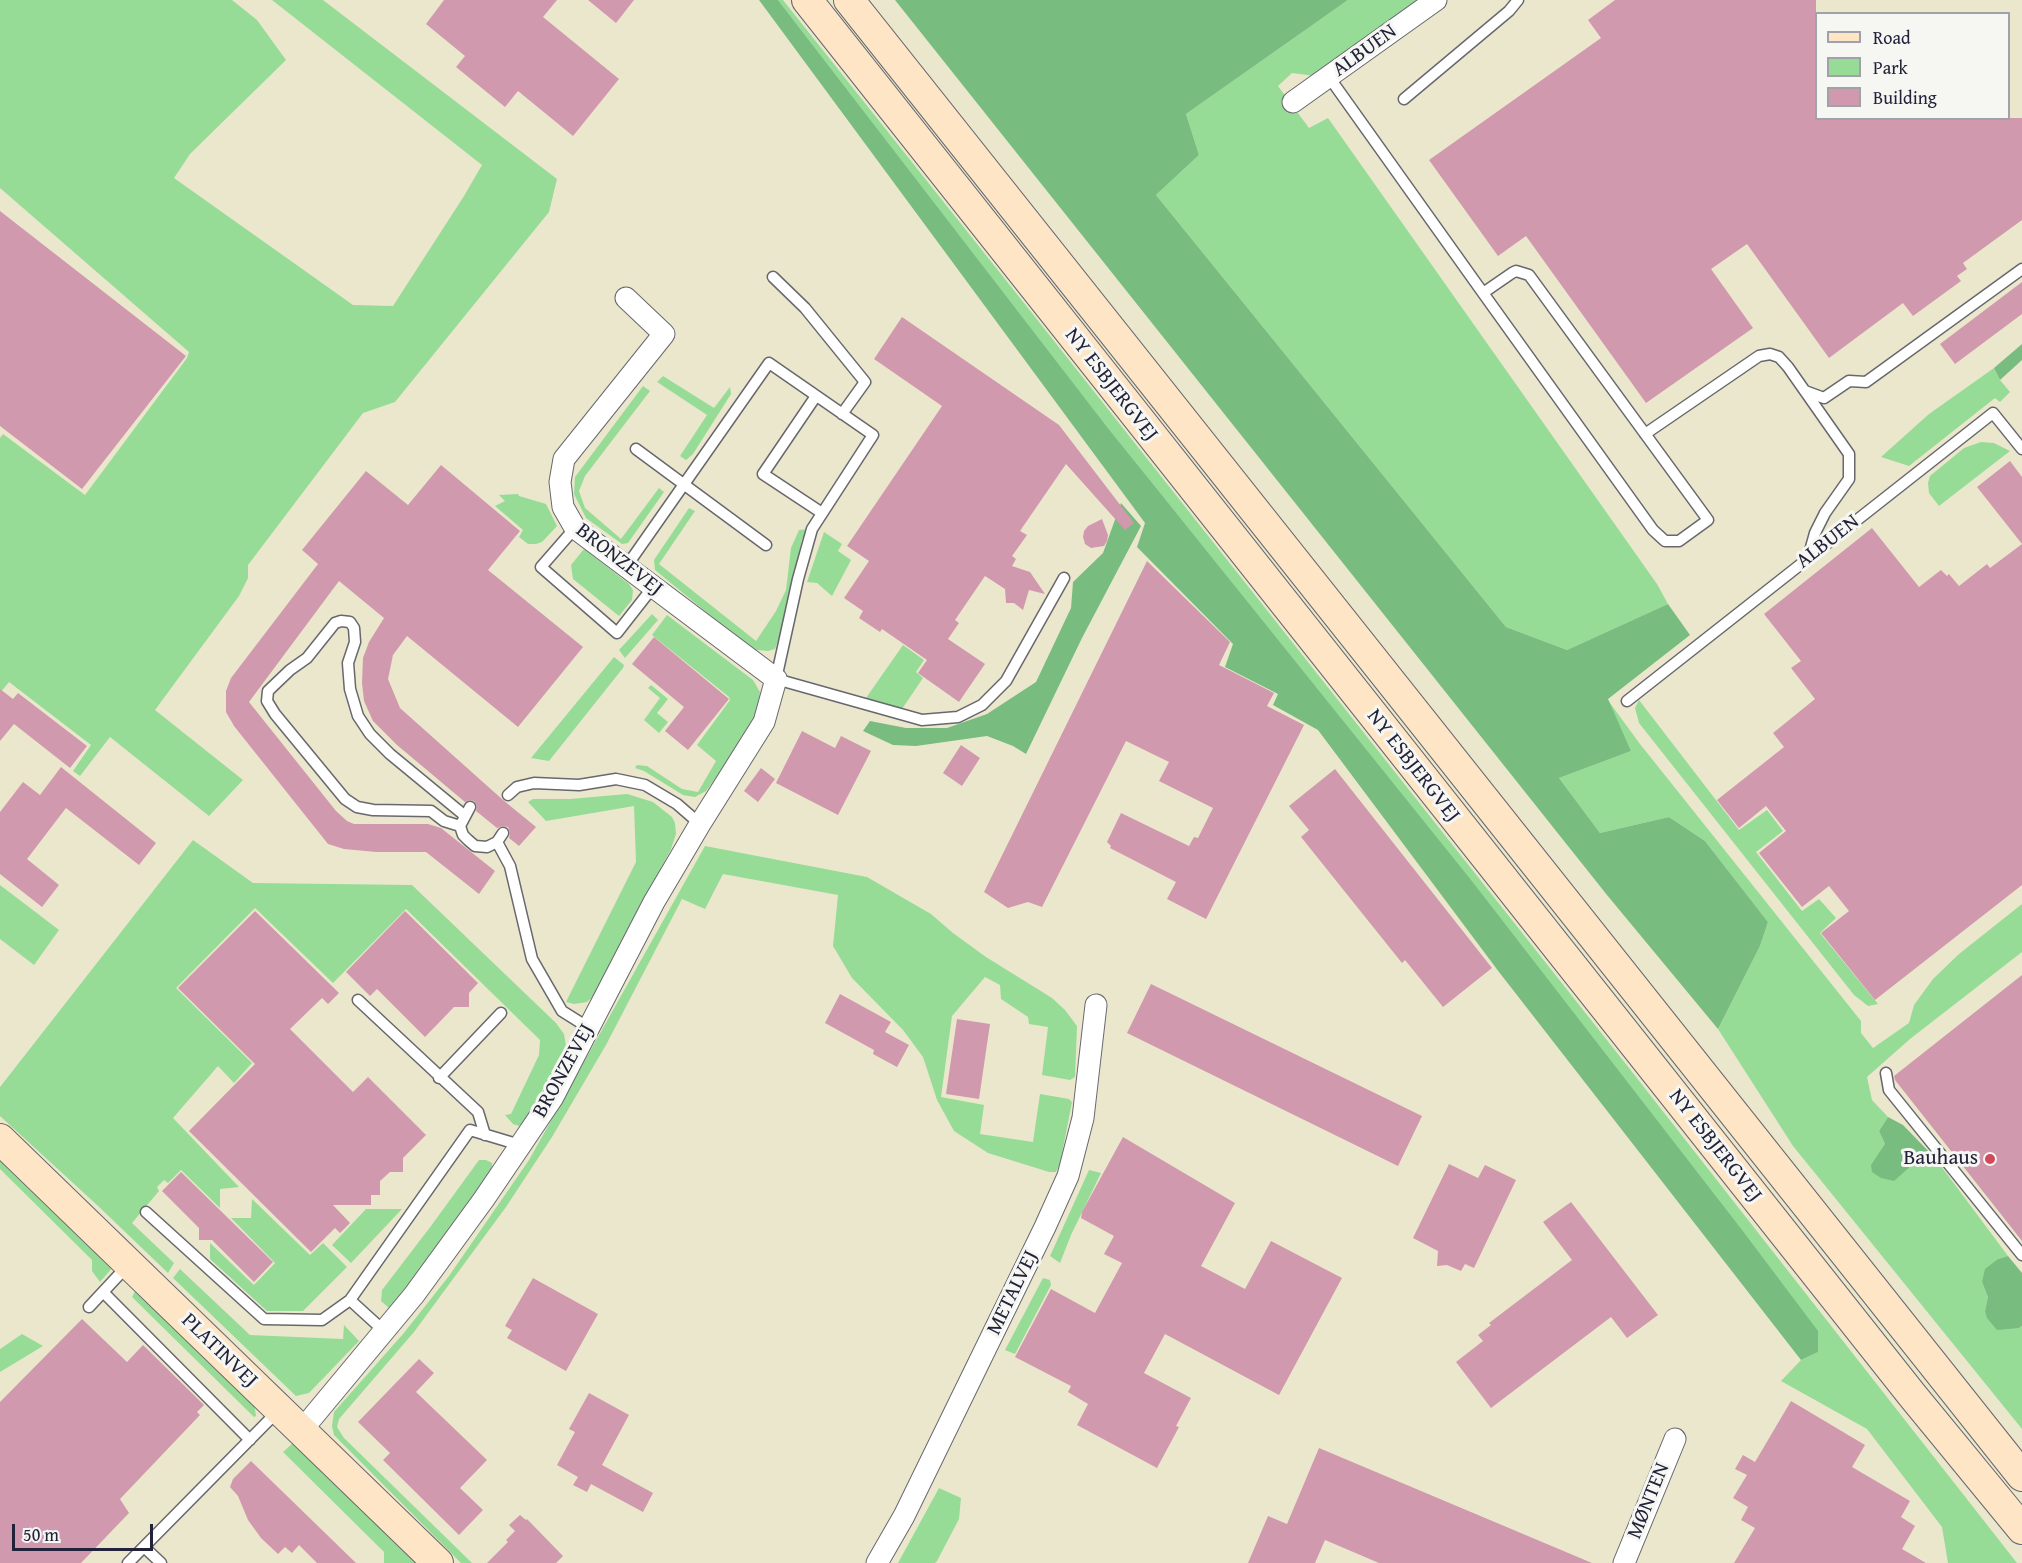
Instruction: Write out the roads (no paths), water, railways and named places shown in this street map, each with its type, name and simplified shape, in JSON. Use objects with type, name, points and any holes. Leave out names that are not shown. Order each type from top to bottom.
[{"type":"street","name":"NY ESBJERGVEJ","points":[[807,0],[1890,1367],[2022,1529]]},
{"type":"street","name":"NY ESBJERGVEJ","points":[[849,0],[2022,1476]]},
{"type":"street","name":"ALBUEN","points":[[1293,102],[1436,0]]},
{"type":"street","name":"BRONZEVEJ","points":[[301,1431],[414,1295],[484,1199],[553,1097],[654,902],[764,722],[776,679],[575,528],[562,507],[560,482],[564,459],[664,334],[626,298]]},
{"type":"street","name":"METALVEJ","points":[[877,1563],[904,1516],[1046,1227],[1068,1176],[1083,1118],[1096,1005]]},
{"type":"street","name":"PLATINVEJ","points":[[0,1139],[438,1563]]},
{"type":"street","name":"MØNTEN","points":[[1624,1563],[1675,1439]]},
{"type":"lane","points":[[1404,99],[1509,11],[1518,0]]},
{"type":"lane","points":[[1329,77],[1483,293],[1653,530],[1665,541],[1679,541],[1708,520],[1529,275],[1516,271],[1483,293]]},
{"type":"lane","points":[[1805,391],[1824,398],[1849,381],[1866,382],[2022,269]]},
{"type":"lane","points":[[626,567],[770,363],[842,414],[866,382],[805,308],[774,277]]},
{"type":"lane","points":[[1645,434],[1759,356],[1770,354],[1779,357],[1849,454],[1850,478],[1825,513],[1815,533],[1808,558]]},
{"type":"lane","points":[[816,396],[763,474],[822,513]]},
{"type":"lane","name":"ALBUEN","points":[[1627,701],[1993,412],[2022,449]]},
{"type":"lane","name":"BRONZEVEJ","points":[[776,679],[812,529],[873,435],[842,414]]},
{"type":"lane","points":[[636,448],[766,544]]},
{"type":"lane","points":[[575,528],[542,567],[617,633],[653,587]]},
{"type":"lane","points":[[776,679],[922,720],[958,717],[982,705],[1006,681],[1064,578]]},
{"type":"lane","points":[[460,826],[444,821],[431,812],[373,810],[357,807],[345,799],[275,714],[267,701],[268,691],[307,658],[335,623],[350,622],[354,628],[354,642],[348,663],[350,689],[358,716],[370,734],[390,754],[467,811],[460,826],[463,835],[475,846],[487,847],[500,838],[510,866],[532,959],[562,1011],[589,1028]]},
{"type":"lane","points":[[508,795],[517,787],[534,783],[579,785],[616,779],[645,785],[677,804],[700,824]]},
{"type":"lane","points":[[358,1000],[478,1112],[485,1135]]},
{"type":"lane","points":[[439,1078],[501,1013]]},
{"type":"lane","points":[[1886,1074],[1889,1090],[2022,1256]]},
{"type":"lane","points":[[146,1212],[264,1319],[322,1320],[350,1300],[470,1130],[520,1145]]},
{"type":"lane","points":[[89,1307],[129,1264]]},
{"type":"lane","points":[[103,1292],[250,1440]]},
{"type":"lane","points":[[350,1300],[384,1331]]},
{"type":"lane","points":[[129,1563],[279,1410]]},
{"type":"lane","points":[[144,1547],[161,1563]]},
{"type":"place","name":"Bauhaus","points":[[1990,1159]]}]
